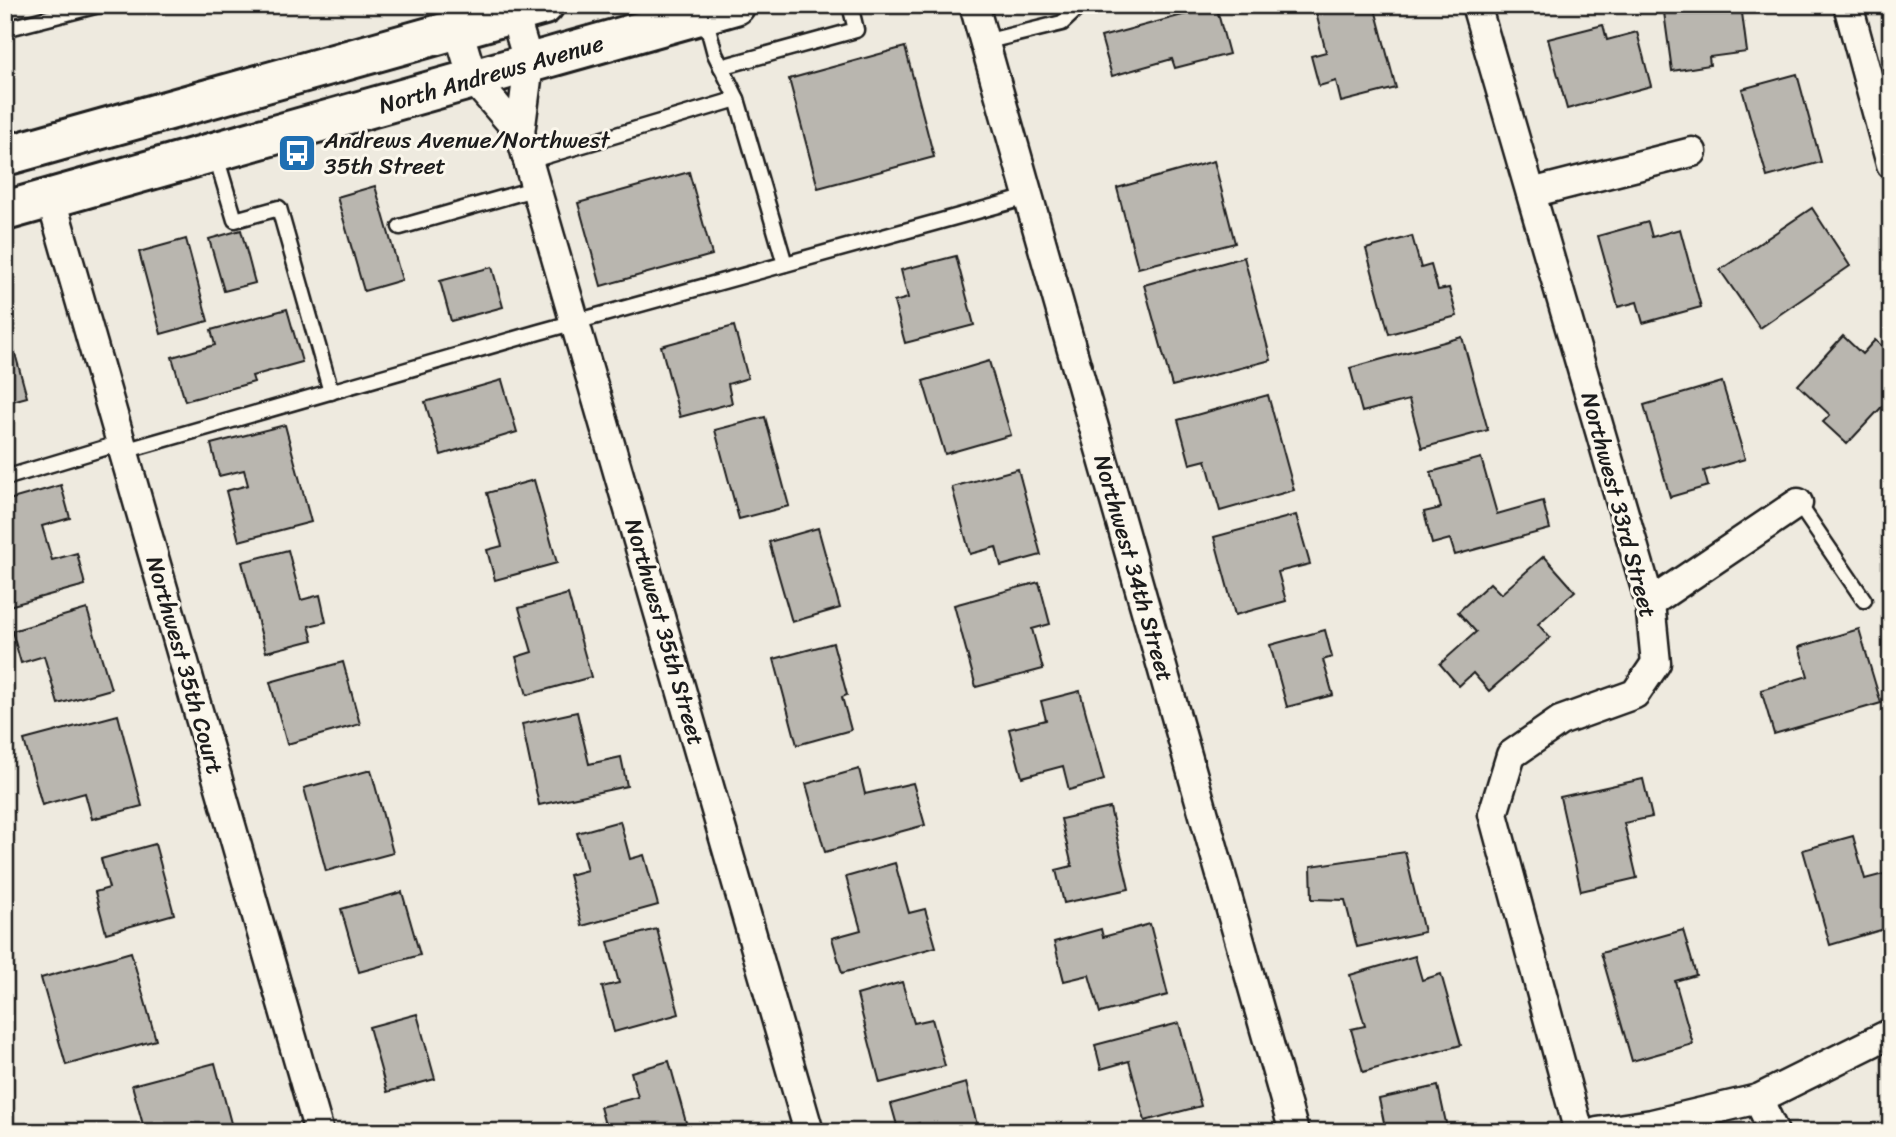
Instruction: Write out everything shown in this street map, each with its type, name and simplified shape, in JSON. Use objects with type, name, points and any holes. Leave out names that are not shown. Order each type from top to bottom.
[{"type":"main road","name":"North Andrews Avenue","points":[[5,211],[529,64],[714,8]]},
{"type":"main road","points":[[5,156],[529,9]]},
{"type":"street","name":"Northwest 34th Street","points":[[974,5],[1294,1132]]},
{"type":"street","name":"Northwest 33rd Street","points":[[1476,5],[1650,603],[1656,663],[1635,694],[1560,721],[1511,755],[1493,814],[1579,1132]]},
{"type":"street","points":[[1848,5],[1891,164]]},
{"type":"street","name":"Northwest 35th Street","points":[[520,134],[529,64],[529,9]]},
{"type":"street","name":"Northwest 35th Street","points":[[458,29],[473,79],[520,134],[529,161],[809,1132]]},
{"type":"street","points":[[1531,193],[1692,152]]},
{"type":"street","name":"Northwest 35th Court","points":[[51,198],[319,1132]]},
{"type":"street","points":[[1650,603],[1798,503]]},
{"type":"street","points":[[1597,1132],[1652,1124],[1758,1099],[1891,1033]]},
{"type":"street","points":[[1758,1099],[1774,1132]]},
{"type":"lane","points":[[5,29],[99,5]]},
{"type":"lane","points":[[721,67],[856,30],[850,5]]},
{"type":"lane","points":[[984,42],[1062,23],[1081,5]]},
{"type":"lane","points":[[714,8],[715,54],[737,99],[785,264]]},
{"type":"lane","points":[[529,161],[737,99]]},
{"type":"lane","points":[[215,151],[235,220],[279,208],[331,392]]},
{"type":"lane","points":[[400,227],[537,188]]},
{"type":"lane","points":[[5,478],[331,392],[1028,197]]},
{"type":"lane","points":[[1798,503],[1864,600]]},
{"type":"building","points":[[1330,5],[1374,5],[1396,88],[1341,102],[1336,81],[1319,86],[1311,56],[1326,52],[1315,9]]},
{"type":"building","points":[[1663,5],[1741,5],[1747,52],[1709,57],[1710,65],[1672,71]]},
{"type":"building","points":[[1216,6],[1229,54],[1175,68],[1172,59],[1112,76],[1101,37]]},
{"type":"building","points":[[1603,25],[1607,40],[1637,32],[1651,86],[1567,109],[1548,39]]},
{"type":"building","points":[[905,47],[934,157],[818,188],[789,79]]},
{"type":"building","points":[[1797,74],[1821,162],[1767,177],[1742,89]]},
{"type":"building","points":[[1214,161],[1235,243],[1138,268],[1117,188]]},
{"type":"building","points":[[689,172],[712,255],[601,286],[578,203]]},
{"type":"building","points":[[375,186],[402,280],[364,291],[337,197]]},
{"type":"building","points":[[1812,208],[1850,266],[1760,328],[1720,270]]},
{"type":"building","points":[[1648,222],[1652,237],[1680,229],[1701,307],[1643,323],[1637,302],[1618,307],[1598,236]]},
{"type":"building","points":[[241,230],[255,283],[224,291],[209,239]]},
{"type":"building","points":[[1412,236],[1421,268],[1431,265],[1438,290],[1449,288],[1457,316],[1389,334],[1366,249]]},
{"type":"building","points":[[186,239],[208,321],[161,334],[139,252]]},
{"type":"building","points":[[956,256],[974,325],[905,343],[894,302],[908,298],[901,270]]},
{"type":"building","points":[[1244,257],[1271,360],[1172,386],[1144,285]]},
{"type":"building","points":[[492,267],[503,307],[451,321],[440,281]]},
{"type":"building","points":[[287,309],[302,362],[252,376],[254,382],[185,401],[172,357],[215,345],[211,330]]},
{"type":"building","points":[[5,317],[27,397],[5,403]]},
{"type":"building","points":[[734,326],[748,378],[728,384],[732,403],[680,417],[661,346]]},
{"type":"building","points":[[1843,336],[1862,354],[1875,340],[1891,354],[1891,397],[1847,444],[1823,422],[1830,415],[1798,385]]},
{"type":"building","points":[[1462,337],[1488,430],[1422,448],[1409,400],[1362,412],[1350,368]]},
{"type":"building","points":[[989,361],[1011,435],[945,454],[923,381]]},
{"type":"building","points":[[502,380],[517,432],[441,455],[425,402]]},
{"type":"building","points":[[1722,382],[1745,459],[1704,471],[1708,486],[1670,497],[1644,405]]},
{"type":"building","points":[[1268,395],[1294,490],[1220,511],[1206,460],[1190,464],[1178,420]]},
{"type":"building","points":[[765,417],[789,506],[739,519],[715,430]]},
{"type":"building","points":[[285,425],[311,522],[239,541],[226,491],[248,485],[244,470],[219,476],[211,444]]},
{"type":"building","points":[[1481,458],[1497,514],[1543,501],[1550,529],[1455,555],[1450,539],[1432,544],[1424,512],[1441,508],[1431,472]]},
{"type":"building","points":[[1018,469],[1041,555],[1001,566],[996,547],[970,554],[952,487]]},
{"type":"building","points":[[534,480],[557,563],[495,580],[487,550],[502,546],[487,493]]},
{"type":"building","points":[[61,485],[70,518],[42,526],[52,560],[77,553],[85,585],[9,606],[5,592],[5,501]]},
{"type":"building","points":[[1296,515],[1310,564],[1278,572],[1286,601],[1235,615],[1214,537]]},
{"type":"building","points":[[818,528],[840,608],[792,622],[769,542]]},
{"type":"building","points":[[288,550],[301,600],[320,595],[326,622],[309,626],[313,640],[266,652],[242,562]]},
{"type":"building","points":[[1544,556],[1575,591],[1538,624],[1550,638],[1489,691],[1473,673],[1459,686],[1440,664],[1476,632],[1458,612],[1490,583],[1501,594]]},
{"type":"building","points":[[1039,582],[1050,624],[1032,629],[1043,669],[976,687],[954,605]]},
{"type":"building","points":[[568,594],[591,677],[527,695],[516,657],[532,652],[519,608]]},
{"type":"building","points":[[87,609],[111,689],[58,704],[44,656],[21,663],[12,631]]},
{"type":"building","points":[[1859,629],[1881,703],[1774,734],[1761,690],[1808,676],[1799,647]]},
{"type":"building","points":[[1325,630],[1332,657],[1323,660],[1333,695],[1287,707],[1270,645]]},
{"type":"building","points":[[833,643],[847,695],[842,697],[851,730],[797,745],[774,659]]},
{"type":"building","points":[[343,662],[360,724],[287,744],[270,682]]},
{"type":"building","points":[[1080,691],[1104,780],[1069,790],[1063,766],[1022,777],[1009,729],[1046,720],[1041,701]]},
{"type":"building","points":[[577,712],[589,764],[621,757],[627,786],[539,805],[522,724]]},
{"type":"building","points":[[118,715],[142,806],[92,819],[85,793],[42,805],[24,740]]},
{"type":"building","points":[[859,769],[865,794],[913,783],[925,825],[825,852],[806,784]]},
{"type":"building","points":[[371,770],[393,853],[326,871],[304,788]]},
{"type":"building","points":[[1643,779],[1652,817],[1624,823],[1637,878],[1581,891],[1560,797]]},
{"type":"building","points":[[1110,808],[1129,889],[1064,903],[1056,870],[1072,866],[1061,819]]},
{"type":"building","points":[[620,821],[630,859],[644,855],[658,905],[582,926],[569,875],[587,870],[577,833]]},
{"type":"building","points":[[1853,836],[1865,879],[1891,872],[1891,927],[1830,945],[1803,850]]},
{"type":"building","points":[[155,844],[174,914],[106,933],[95,892],[109,888],[101,859]]},
{"type":"building","points":[[1405,852],[1424,932],[1357,947],[1345,900],[1312,899],[1311,866]]},
{"type":"building","points":[[895,863],[909,913],[925,909],[936,947],[842,973],[832,938],[861,930],[846,877]]},
{"type":"building","points":[[402,892],[420,955],[359,972],[341,909]]},
{"type":"building","points":[[1150,924],[1168,995],[1100,1013],[1089,975],[1064,981],[1054,942],[1101,929],[1103,937]]},
{"type":"building","points":[[657,929],[679,1014],[614,1032],[602,987],[619,983],[608,942]]},
{"type":"building","points":[[1683,930],[1696,975],[1675,981],[1693,1044],[1632,1061],[1601,953]]},
{"type":"building","points":[[131,952],[156,1040],[66,1065],[41,978]]},
{"type":"building","points":[[1415,956],[1422,980],[1441,974],[1461,1045],[1363,1072],[1351,1029],[1365,1026],[1350,975]]},
{"type":"building","points":[[902,982],[914,1023],[932,1019],[945,1066],[880,1083],[857,995]]},
{"type":"building","points":[[417,1014],[435,1079],[387,1092],[369,1027]]},
{"type":"building","points":[[1179,1023],[1201,1106],[1145,1121],[1129,1061],[1101,1069],[1095,1045]]},
{"type":"building","points":[[669,1061],[687,1126],[666,1132],[649,1132],[647,1126],[625,1132],[607,1132],[600,1107],[638,1097],[631,1072]]},
{"type":"building","points":[[215,1063],[232,1127],[216,1132],[145,1132],[132,1085]]},
{"type":"building","points":[[966,1083],[979,1132],[921,1132],[919,1123],[898,1129],[891,1104]]},
{"type":"building","points":[[1438,1086],[1448,1132],[1386,1132],[1379,1099]]},
{"type":"place","name":"Andrews Avenue/Northwest 35th Street","points":[[297,153]]}]
